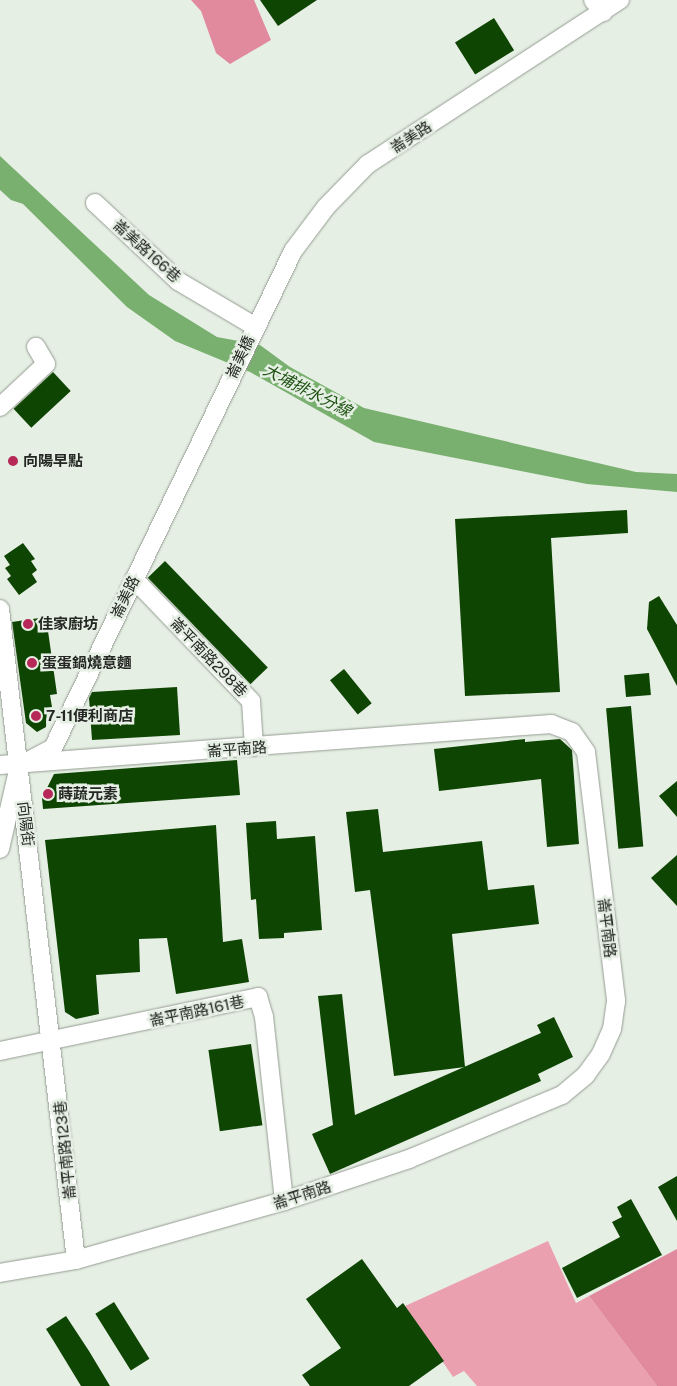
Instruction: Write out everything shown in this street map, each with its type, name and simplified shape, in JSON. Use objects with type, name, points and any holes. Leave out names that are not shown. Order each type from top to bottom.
[{"type":"street","name":"崙美路","points":[[254,326],[293,251],[326,207],[368,164],[598,6],[620,0]]},
{"type":"street","name":"崙美路166巷","points":[[95,203],[178,281],[254,326]]},
{"type":"street","name":"崙美橋","points":[[225,387],[254,326]]},
{"type":"street","points":[[0,407],[46,364],[36,347]]},
{"type":"street","name":"崙美路","points":[[19,766],[53,748],[225,387]]},
{"type":"street","name":"崙平南路298巷","points":[[134,579],[252,701],[254,747]]},
{"type":"street","name":"向陽街","points":[[0,609],[53,1039]]},
{"type":"street","name":"崙平南路","points":[[0,765],[19,766],[551,724],[572,732],[586,752],[616,1001],[612,1029],[600,1054],[586,1076],[562,1095],[409,1159],[284,1201],[76,1260],[0,1274]]},
{"type":"street","points":[[0,849],[19,766]]},
{"type":"street","name":"崙平南路161巷","points":[[53,1039],[258,998],[264,1017],[284,1201]]},
{"type":"street","points":[[0,1052],[53,1039]]},
{"type":"street","name":"崙平南路123巷","points":[[53,1039],[76,1260]]},
{"type":"shaded area","points":[[191,0],[254,0],[271,40],[230,64],[216,53],[201,11]]},
{"type":"shaded area","points":[[548,1241],[576,1303],[589,1296],[657,1386],[477,1386],[464,1371],[453,1377],[405,1306]]},
{"type":"shaded area","points":[[677,1249],[677,1386],[657,1386],[589,1296]]},
{"type":"water","name":"大埔排水分線","points":[[0,156],[149,295],[217,337],[260,345],[290,367],[364,408],[636,472],[677,474],[677,492],[587,484],[374,442],[250,372],[175,341],[127,307],[23,204],[11,200],[0,190]]},
{"type":"building","points":[[260,0],[317,0],[278,26]]},
{"type":"building","points":[[494,18],[514,50],[475,75],[455,42]]},
{"type":"building","points":[[53,372],[71,391],[31,428],[14,409]]},
{"type":"building","points":[[627,510],[628,533],[551,538],[560,692],[465,696],[455,519]]},
{"type":"building","points":[[23,543],[35,559],[31,561],[37,570],[32,574],[37,582],[19,595],[7,579],[11,576],[5,568],[10,565],[4,556]]},
{"type":"building","points":[[165,561],[268,667],[251,684],[148,578]]},
{"type":"building","points":[[659,596],[677,625],[677,686],[647,629],[649,602]]},
{"type":"building","points":[[46,617],[57,694],[50,695],[52,707],[47,708],[46,727],[37,732],[26,723],[12,622]]},
{"type":"building","points":[[344,669],[372,703],[358,715],[330,680]]},
{"type":"building","points":[[649,673],[651,695],[626,697],[624,675]]},
{"type":"building","points":[[177,687],[180,735],[92,740],[89,698],[92,692]]},
{"type":"building","points":[[631,706],[643,846],[618,849],[606,708]]},
{"type":"building","points":[[525,739],[525,742],[560,739],[572,750],[579,844],[547,847],[541,779],[439,791],[434,749]]},
{"type":"building","points":[[237,760],[240,795],[43,809],[42,798],[54,774]]},
{"type":"building","points":[[677,781],[677,817],[659,796]]},
{"type":"building","points":[[378,809],[383,852],[482,841],[488,890],[534,885],[539,924],[452,934],[465,1067],[394,1076],[370,890],[355,892],[346,812]]},
{"type":"building","points":[[276,821],[277,839],[315,836],[322,930],[284,933],[284,938],[259,939],[256,899],[251,900],[246,823]]},
{"type":"building","points":[[216,825],[223,942],[242,939],[249,982],[176,994],[167,938],[139,939],[140,972],[96,975],[99,1014],[76,1019],[65,1012],[45,840]]},
{"type":"building","points":[[677,855],[677,906],[651,878]]},
{"type":"building","points":[[342,994],[355,1115],[541,1033],[537,1025],[554,1017],[573,1057],[538,1074],[541,1081],[330,1174],[312,1134],[333,1125],[318,996]]},
{"type":"building","points":[[251,1044],[262,1125],[220,1131],[208,1050]]},
{"type":"building","points":[[677,1176],[677,1221],[658,1187]]},
{"type":"building","points":[[631,1199],[662,1255],[577,1298],[562,1268],[620,1237],[612,1222],[622,1217],[617,1207]]},
{"type":"building","points":[[362,1259],[397,1308],[403,1303],[444,1361],[409,1386],[310,1386],[302,1375],[341,1348],[306,1299]]},
{"type":"building","points":[[114,1302],[150,1359],[131,1370],[95,1314]]},
{"type":"building","points":[[66,1316],[110,1386],[81,1386],[46,1329]]},
{"type":"place","name":"向陽早點","points":[[13,461]]},
{"type":"place","name":"佳家廚坊","points":[[28,624]]},
{"type":"place","name":"蛋蛋鍋燒意麵","points":[[32,663]]},
{"type":"place","name":"7-11便利商店","points":[[36,716]]},
{"type":"place","name":"蒔蔬元素","points":[[48,794]]}]
